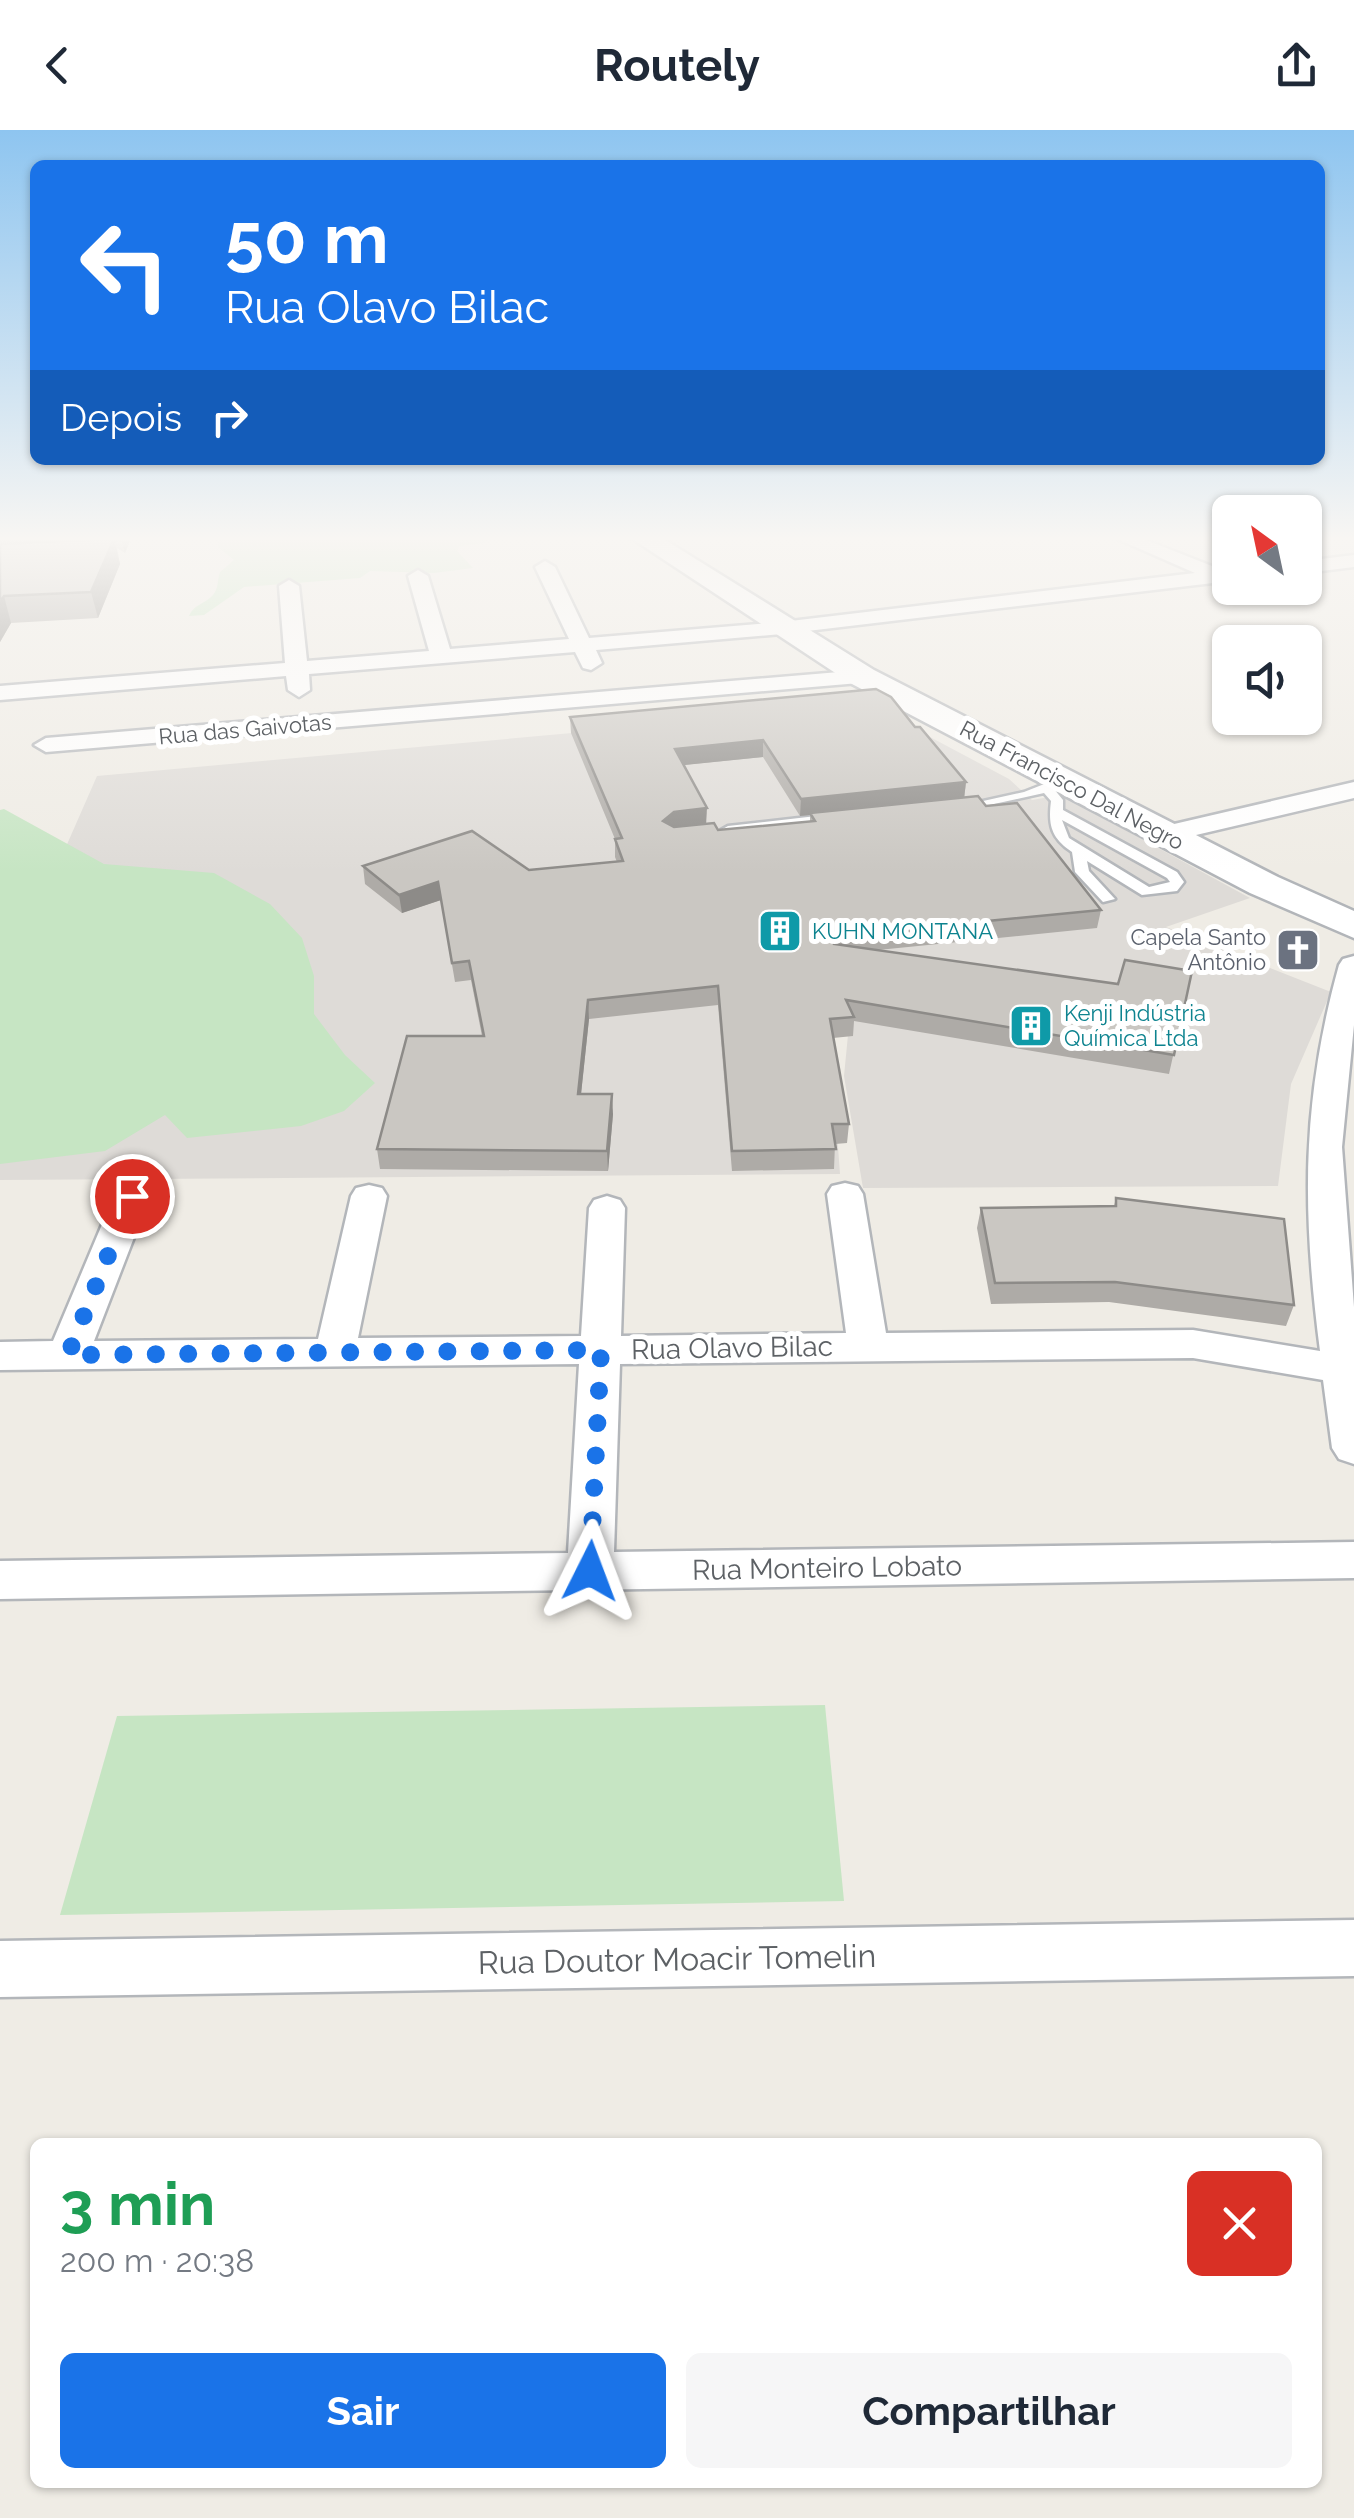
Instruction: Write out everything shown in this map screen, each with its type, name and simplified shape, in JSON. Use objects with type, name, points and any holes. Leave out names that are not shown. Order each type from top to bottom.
[{"type":"street","points":[[295,649],[302,724]]},
{"type":"street","points":[[440,649],[442,655]]},
{"type":"street","points":[[0,692],[513,649]]},
{"type":"street","points":[[585,649],[608,698]]},
{"type":"street","name":"Rua Francisco Dal Negro","points":[[817,649],[1056,793],[1166,834],[1353,925]]},
{"type":"street","name":"Rua das Gaivotas","points":[[46,745],[863,677]]},
{"type":"street","points":[[1166,834],[1354,790]]},
{"type":"street","points":[[1354,966],[1327,1070],[1322,1146],[1326,1231],[1354,1448]]},
{"type":"street","points":[[845,1194],[868,1347]]},
{"type":"street","points":[[68,1355],[132,1196]]},
{"type":"street","points":[[335,1352],[369,1196]]},
{"type":"street","points":[[590,1571],[607,1208]]},
{"type":"street","name":"Rua Olavo Bilac","points":[[0,1356],[1193,1344],[1342,1368]]},
{"type":"street","name":"Rua Monteiro Lobato","points":[[0,1580],[1354,1560]]},
{"type":"street","name":"Rua Doutor Moacir Tomelin","points":[[0,1969],[1354,1948]]},
{"type":"lane","points":[[949,808],[1056,793],[1177,882],[1172,888],[1146,892],[1062,840],[1055,824],[1056,793]]},
{"type":"lane","points":[[708,832],[848,816]]},
{"type":"lane","points":[[1078,850],[1082,872],[1108,899]]},
{"type":"shaded area","points":[[882,705],[898,720],[1009,779],[1032,800],[1061,795],[1250,898],[1166,927],[1331,992],[1291,1084],[1278,1186],[863,1188],[844,1076],[848,1035],[777,1044],[831,1051],[840,1174],[0,1180],[0,997],[97,776]]},
{"type":"green space","points":[[0,810],[104,864],[214,873],[270,904],[302,938],[314,976],[314,1014],[345,1055],[375,1083],[344,1111],[301,1126],[187,1138],[165,1115],[105,1151],[0,1164]]},
{"type":"green space","points":[[825,1705],[844,1901],[60,1915],[117,1716]]},
{"type":"building","points":[[876,689],[891,697],[966,782],[801,799],[763,740],[675,749],[707,808],[674,812],[663,821],[674,827],[714,823],[718,830],[815,821],[810,813],[978,796],[986,806],[1017,803],[1101,910],[834,936],[834,944],[1118,984],[1125,960],[1192,971],[1174,1055],[846,1000],[854,1017],[830,1019],[849,1124],[832,1124],[836,1149],[732,1151],[718,986],[588,1000],[578,1094],[612,1094],[607,1151],[377,1149],[407,1036],[484,1036],[469,961],[452,963],[438,882],[399,895],[363,866],[472,831],[529,870],[623,861],[615,839],[622,838],[570,717]]},
{"type":"building","points":[[1116,1198],[1284,1219],[1294,1305],[1115,1282],[995,1283],[981,1208],[1116,1206]]},
{"type":"place","name":"KUHN MONTANA","points":[[780,931]]},
{"type":"place","name":"Capela Santo Antônio","points":[[1298,950]]},
{"type":"place","name":"Kenji Indústria Química Ltda","points":[[1031,1026]]},
{"type":"route","points":[[132,1196],[68,1355],[601,1350],[590,1571]]}]
